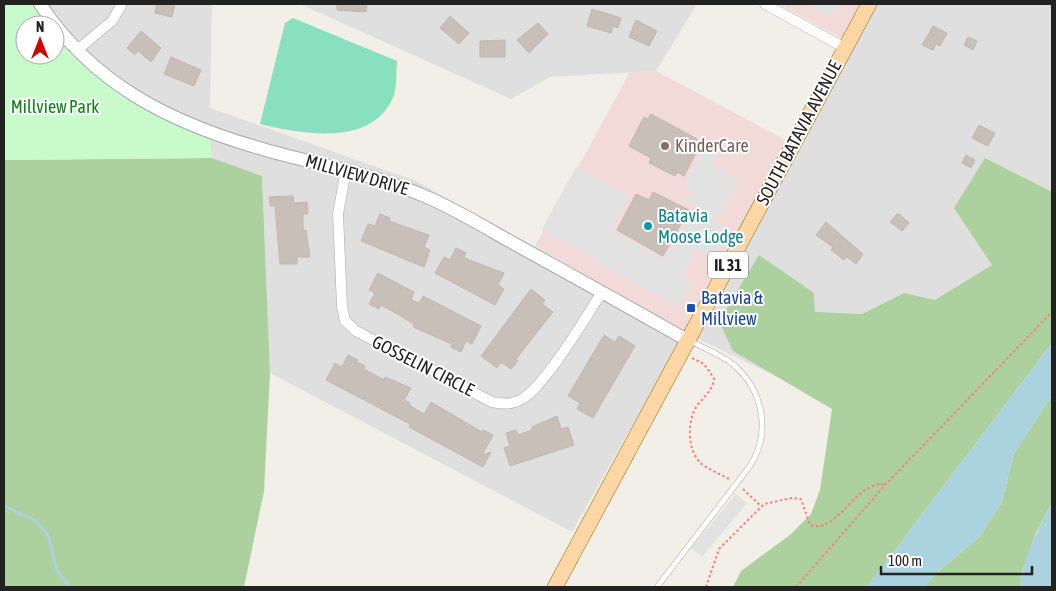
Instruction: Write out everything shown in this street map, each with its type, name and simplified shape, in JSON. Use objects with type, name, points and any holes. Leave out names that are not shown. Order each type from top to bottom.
[{"type":"main road","name":"SOUTH BATAVIA AVENUE","points":[[555,587],[869,4]]},
{"type":"street","name":"MILLVIEW DRIVE","points":[[40,4],[77,50],[123,90],[171,116],[259,148],[376,178],[430,198],[602,292],[684,346]]},
{"type":"street","points":[[77,50],[112,21],[122,4]]},
{"type":"street","points":[[766,4],[845,48]]},
{"type":"street","name":"GOSSELIN CIRCLE","points":[[346,170],[338,214],[342,306],[345,321],[356,331],[492,402],[512,403],[529,394],[572,338],[602,292]]},
{"type":"lane","points":[[657,587],[759,452],[763,424],[758,402],[748,383],[733,365],[684,346]]},
{"type":"path","points":[[796,587],[886,484],[1052,312]]},
{"type":"path","points":[[684,346],[704,364],[714,378],[710,390],[697,406],[691,419],[690,434],[694,452],[702,464],[737,483],[761,506]]},
{"type":"path","points":[[706,587],[719,549],[761,506],[779,499],[801,499],[810,525],[825,525],[860,492],[876,483],[886,484]]},
{"type":"shaded area","points":[[36,4],[212,4],[210,108],[416,181],[685,332],[572,532],[270,373],[262,176],[212,158],[209,137],[108,84],[76,58],[65,43],[65,15],[44,15]]},
{"type":"shaded area","points":[[300,4],[697,4],[656,71],[550,77],[511,99]]},
{"type":"shaded area","points":[[779,4],[863,4],[845,40]]},
{"type":"shaded area","points":[[805,4],[840,4],[834,14],[831,12],[829,16]]},
{"type":"shaded area","points":[[878,4],[1052,4],[1052,302],[918,444],[696,338]]},
{"type":"shaded area","points":[[656,71],[791,143],[685,332],[535,246],[630,72]]},
{"type":"shaded area","points":[[707,143],[719,150],[711,165],[739,181],[718,218],[686,200],[691,190],[683,185]]},
{"type":"shaded area","points":[[576,167],[629,196],[611,230],[665,259],[693,208],[730,228],[713,258],[697,249],[681,278],[692,284],[679,307],[596,262],[597,259],[542,229]]},
{"type":"shaded area","points":[[736,494],[747,503],[702,557],[691,548]]},
{"type":"green space","name":"Millview Park","points":[[4,4],[36,4],[44,15],[15,15],[15,65],[65,65],[65,43],[76,58],[108,84],[209,137],[212,158],[4,160]]},
{"type":"green space","points":[[293,18],[397,61],[394,95],[384,112],[370,123],[354,130],[335,133],[295,131],[260,124],[285,23]]},
{"type":"green space","points":[[212,158],[262,176],[270,373],[264,491],[244,587],[4,587],[4,160]]},
{"type":"green space","points":[[985,158],[1052,192],[1052,343],[867,587],[733,587],[741,571],[790,535],[811,514],[820,490],[832,409],[733,351],[719,321],[759,255],[814,293],[815,312],[862,314],[904,293],[935,300],[992,265],[954,208]]},
{"type":"green space","points":[[1052,395],[1052,503],[1036,533],[1022,572],[1020,587],[924,587],[939,571],[979,537],[1002,502],[1013,455]]},
{"type":"water","points":[[1052,343],[1052,395],[1013,455],[1002,502],[979,537],[939,571],[924,587],[867,587]]},
{"type":"water","points":[[1052,503],[1052,587],[1020,587],[1028,554]]},
{"type":"building","points":[[157,4],[175,4],[172,17],[155,13]]},
{"type":"building","points":[[337,4],[367,4],[366,12],[337,10]]},
{"type":"building","points":[[592,9],[621,18],[618,28],[613,26],[611,33],[587,26]]},
{"type":"building","points":[[450,16],[469,33],[459,44],[440,28]]},
{"type":"building","points":[[636,20],[657,31],[649,46],[629,37]]},
{"type":"building","points":[[538,23],[548,34],[529,53],[517,40]]},
{"type":"building","points":[[933,26],[947,33],[940,46],[936,44],[933,50],[922,45]]},
{"type":"building","points":[[141,31],[161,48],[151,62],[138,51],[135,55],[127,48]]},
{"type":"building","points":[[968,37],[977,41],[973,50],[964,45]]},
{"type":"building","points":[[505,40],[505,57],[480,57],[480,41]]},
{"type":"building","points":[[171,57],[201,70],[194,86],[164,74]]},
{"type":"building","name":"KinderCare","points":[[651,114],[697,139],[695,143],[700,145],[684,176],[677,172],[675,176],[649,163],[651,158],[629,146],[644,117],[648,119]]},
{"type":"building","points":[[979,125],[995,133],[988,146],[972,138]]},
{"type":"building","points":[[966,155],[975,160],[971,168],[962,163]]},
{"type":"building","name":"Batavia Moose Lodge","points":[[653,192],[689,210],[663,256],[617,230],[636,194],[649,200]]},
{"type":"building","points":[[293,196],[294,203],[307,202],[308,214],[303,214],[303,230],[306,230],[310,257],[297,257],[297,264],[280,264],[275,206],[270,206],[269,197]]},
{"type":"building","points":[[898,213],[909,223],[902,231],[890,222]]},
{"type":"building","points":[[380,214],[390,218],[389,221],[429,235],[424,247],[430,250],[424,267],[361,241],[368,224],[375,226]]},
{"type":"building","points":[[826,222],[863,254],[856,264],[847,257],[844,260],[831,250],[833,247],[816,235]]},
{"type":"building","points":[[456,248],[466,253],[464,258],[504,273],[498,285],[504,289],[495,305],[435,273],[444,257],[450,260]]},
{"type":"building","points":[[378,273],[414,292],[411,300],[419,303],[423,296],[481,326],[472,344],[466,341],[461,352],[451,347],[452,344],[413,327],[414,324],[381,305],[379,309],[369,304],[375,293],[369,290]]},
{"type":"building","points":[[531,289],[545,300],[542,304],[553,312],[516,359],[518,361],[511,369],[501,362],[497,368],[481,356]]},
{"type":"building","points":[[604,335],[615,342],[619,336],[635,346],[593,418],[577,409],[580,403],[568,396]]},
{"type":"building","points":[[348,355],[365,366],[364,369],[384,380],[385,377],[411,388],[404,400],[424,414],[431,402],[482,432],[483,430],[493,435],[482,455],[491,452],[483,467],[409,427],[410,424],[326,380],[335,363],[342,367]]},
{"type":"building","points":[[557,416],[561,429],[568,427],[574,445],[510,466],[504,448],[510,446],[506,433],[516,430],[518,435],[532,430],[532,427]]},
{"type":"waterway","points":[[4,506],[34,520],[48,535],[57,571],[70,587]]},
{"type":"place","name":"KinderCare","points":[[665,146]]},
{"type":"place","name":"Batavia Moose Lodge","points":[[648,226]]},
{"type":"place","name":"Batavia & Millview","points":[[691,308]]}]
